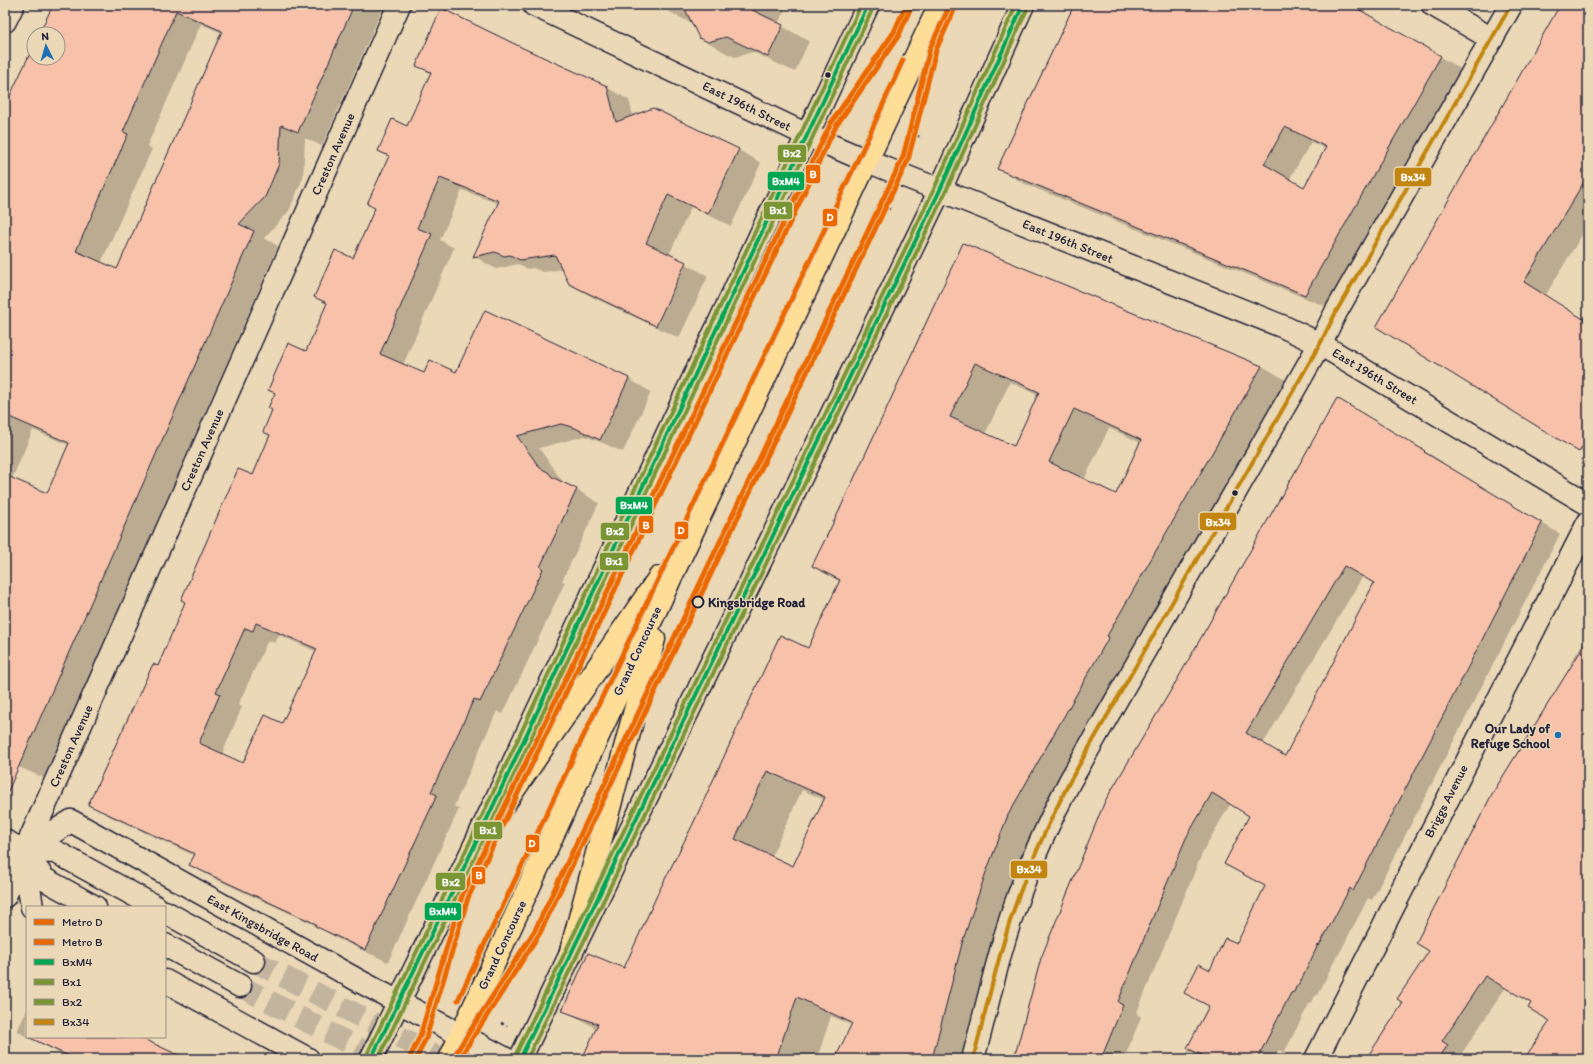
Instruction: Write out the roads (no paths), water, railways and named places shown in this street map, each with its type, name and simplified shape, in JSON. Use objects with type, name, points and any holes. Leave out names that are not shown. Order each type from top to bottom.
[{"type":"main road","name":"Grand Concourse","points":[[450,1059],[670,579],[940,5]]},
{"type":"main road","points":[[473,849],[695,526]]},
{"type":"main road","points":[[570,955],[670,579]]},
{"type":"street","points":[[5,21],[13,5]]},
{"type":"street","name":"Creston Avenue","points":[[5,896],[399,5]]},
{"type":"street","name":"East 196th Street","points":[[534,5],[807,135],[867,161],[1284,327],[1320,344],[1588,504]]},
{"type":"street","points":[[371,1059],[473,849],[868,5]]},
{"type":"street","points":[[520,1059],[940,190],[1023,5]]},
{"type":"street","points":[[1433,5],[1492,39]]},
{"type":"street","points":[[973,1059],[1004,944],[1020,893],[1045,830],[1070,781],[1320,344],[1336,312],[1511,5]]},
{"type":"street","name":"Briggs Avenue","points":[[1316,1059],[1588,523]]},
{"type":"street","name":"East Kingsbridge Road","points":[[24,851],[71,821],[398,1002],[506,1059]]},
{"type":"street","points":[[5,841],[24,851],[56,852],[154,906]]},
{"type":"street","points":[[24,851],[32,906]]},
{"type":"street","points":[[24,851],[44,879],[94,906]]},
{"type":"street","points":[[166,913],[254,960]]},
{"type":"street","points":[[166,946],[240,986]]},
{"type":"street","points":[[166,982],[308,1059]]},
{"type":"tunnel","points":[[254,961],[442,1059]]},
{"type":"tunnel","points":[[240,986],[379,1059]]},
{"type":"metro line","name":"D","points":[[409,1059],[420,1036],[462,896],[831,123],[894,32],[906,5]]},
{"type":"metro line","name":"D","points":[[452,1059],[535,930],[903,157],[930,48],[950,5]]},
{"type":"metro line","name":"B","points":[[416,1059],[426,1038],[468,898],[836,126],[899,35],[911,7]]},
{"type":"metro line","name":"B","points":[[459,1059],[540,933],[908,160],[936,50],[955,8]]},
{"type":"metro line","name":"D","points":[[458,1000],[867,140],[903,60]]},
{"type":"place","name":"Kingsbridge Road","points":[[698,602]]},
{"type":"place","name":"Our Lady of Refuge School","points":[[1558,735]]}]
